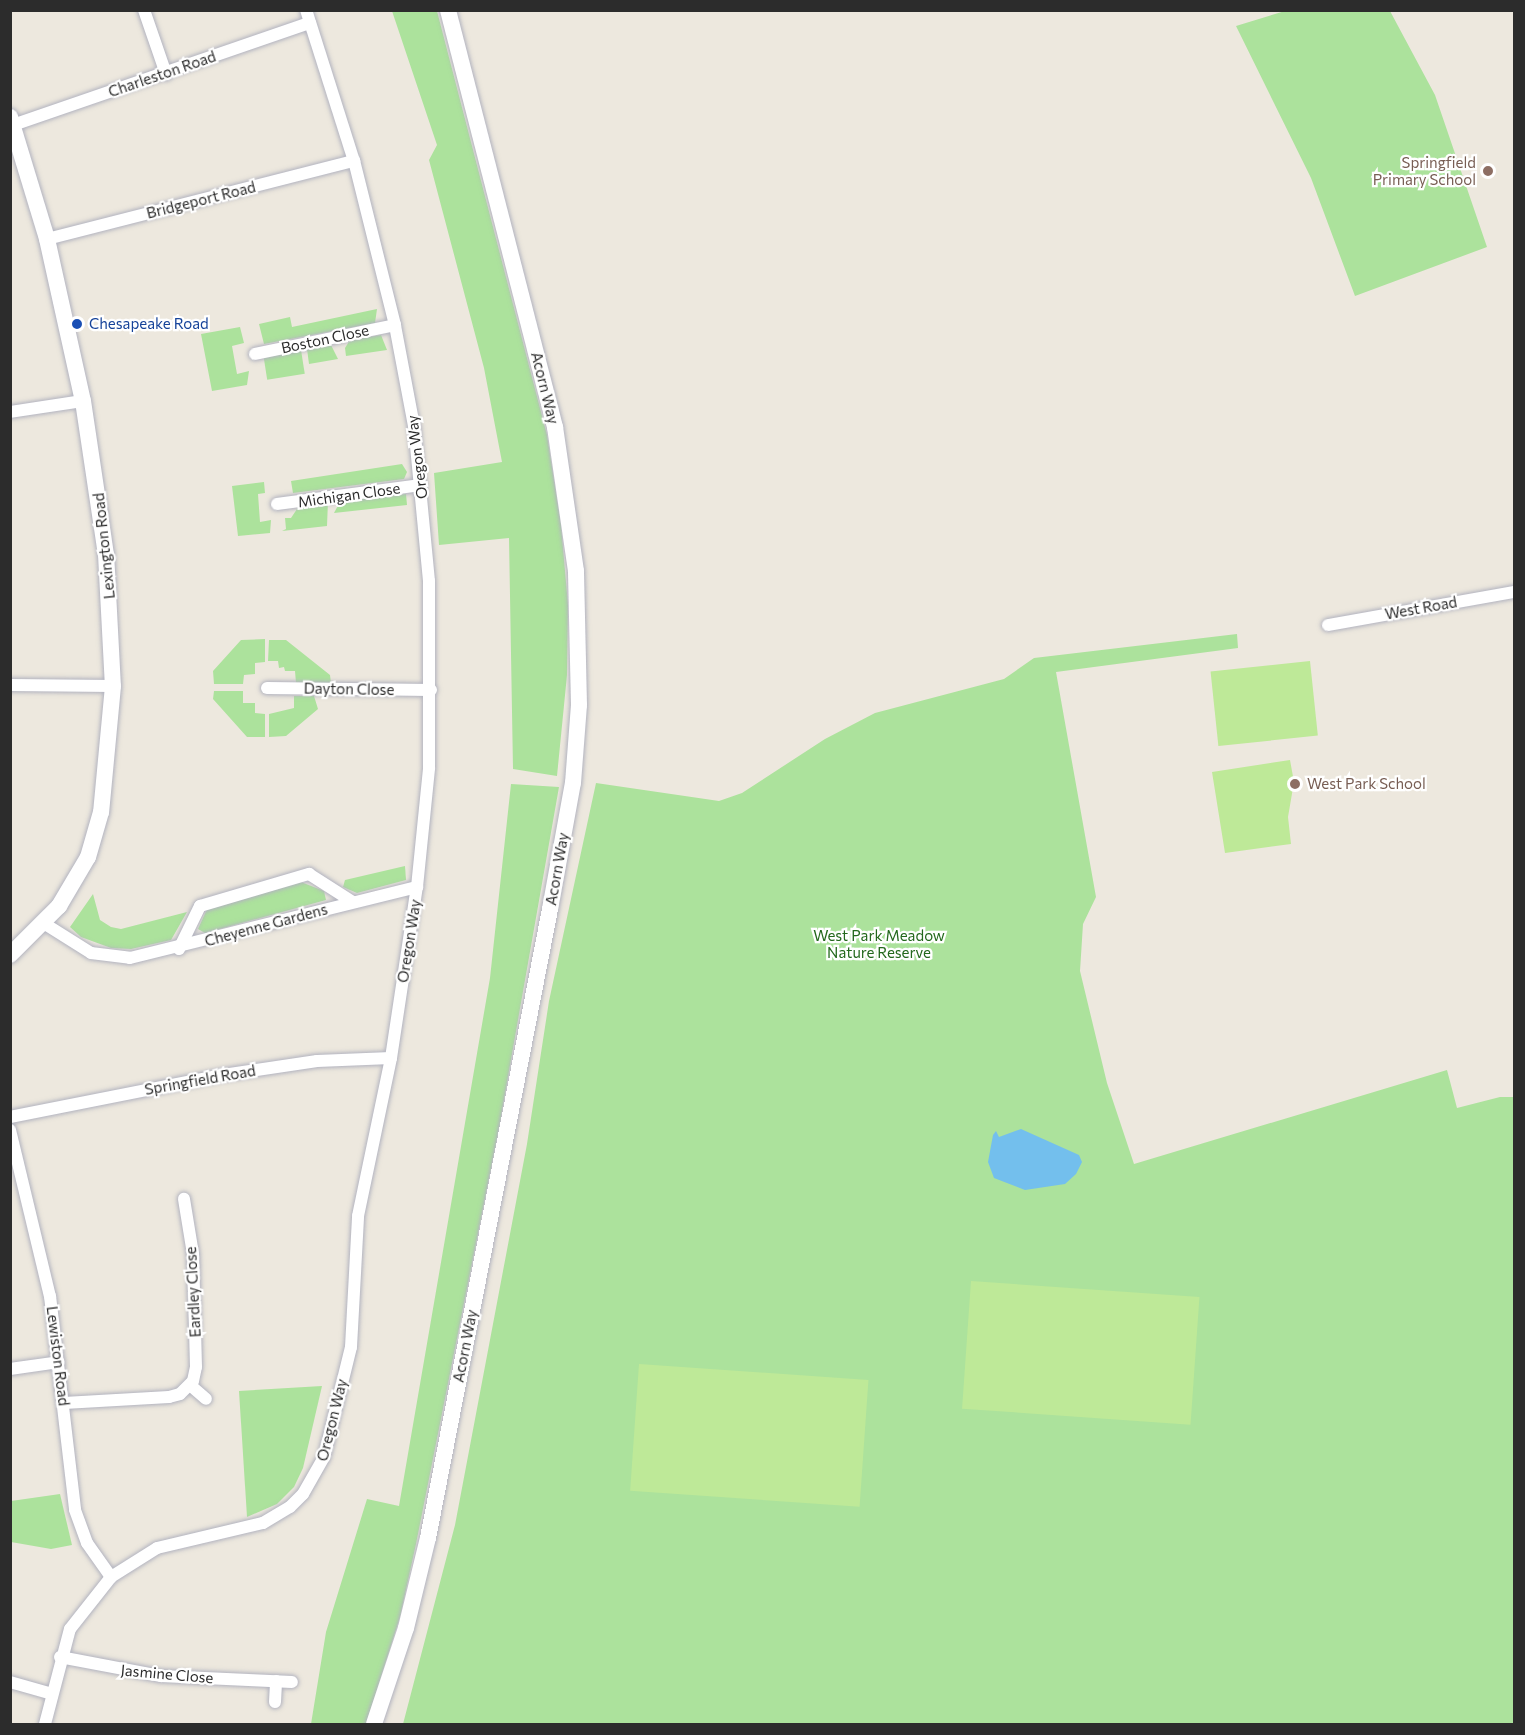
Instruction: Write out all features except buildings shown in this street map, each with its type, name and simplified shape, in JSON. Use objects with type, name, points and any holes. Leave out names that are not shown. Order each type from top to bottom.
[{"type":"street","points":[[144,10],[166,74]]},
{"type":"street","name":"Acorn Way","points":[[374,1725],[406,1628],[428,1538],[573,783],[579,705],[576,571],[555,427],[448,10]]},
{"type":"street","name":"Charleston Road","points":[[12,121],[166,74],[308,17]]},
{"type":"street","name":"Oregon Way","points":[[45,1725],[60,1658],[78,1614],[111,1577],[157,1548],[263,1523],[290,1507],[315,1478],[324,1457],[351,1347],[358,1216],[391,1058],[417,887],[429,768],[431,690],[421,485],[395,325],[354,161],[308,17]]},
{"type":"street","name":"Lexington Road","points":[[10,955],[45,924],[72,888],[93,841],[106,778],[113,686],[106,554],[83,401],[47,239],[12,121]]},
{"type":"street","name":"Bridgeport Road","points":[[47,239],[354,161]]},
{"type":"street","name":"Boston Close","points":[[255,354],[395,325]]},
{"type":"street","points":[[10,412],[83,401]]},
{"type":"street","name":"Michigan Close","points":[[277,504],[421,485]]},
{"type":"street","name":"West Road","points":[[1328,625],[1515,592]]},
{"type":"street","points":[[10,685],[113,686]]},
{"type":"street","name":"Dayton Close","points":[[267,688],[431,690]]},
{"type":"street","name":"Cheyenne Gardens","points":[[179,949],[200,906],[309,874],[353,902]]},
{"type":"street","name":"Cheyenne Gardens","points":[[45,924],[80,948],[102,956],[130,958],[179,949],[417,887]]},
{"type":"street","name":"Springfield Road","points":[[10,1118],[223,1075],[317,1061],[391,1058]]},
{"type":"street","name":"Lewiston Road","points":[[10,1130],[50,1296],[77,1520],[87,1543],[111,1577]]},
{"type":"street","name":"Eardley Close","points":[[184,1198],[193,1254],[196,1367],[190,1384]]},
{"type":"street","points":[[10,1369],[59,1362]]},
{"type":"street","points":[[64,1403],[169,1397],[190,1384],[206,1399]]},
{"type":"street","name":"Jasmine Close","points":[[60,1658],[149,1675],[292,1682]]},
{"type":"street","points":[[275,1702],[276,1681]]},
{"type":"street","points":[[10,1682],[52,1694]]},
{"type":"green space","points":[[392,11],[437,11],[547,435],[561,525],[568,605],[567,675],[557,776],[513,769],[509,538],[439,545],[434,473],[502,462],[484,368],[429,160],[437,145]]},
{"type":"green space","points":[[1285,11],[1390,11],[1435,95],[1487,247],[1355,296],[1311,178],[1236,26]]},
{"type":"green space","points":[[377,309],[375,323],[264,344],[259,324],[290,317],[292,327]]},
{"type":"green space","points":[[240,327],[244,343],[232,346],[237,374],[249,371],[247,385],[212,391],[201,334]]},
{"type":"green space","points":[[381,335],[387,350],[346,356],[345,348],[350,340]]},
{"type":"green space","points":[[331,345],[338,359],[309,364],[307,349]]},
{"type":"green space","points":[[301,350],[305,374],[267,380],[263,356]]},
{"type":"green space","points":[[402,464],[407,472],[404,479],[293,493],[291,481]]},
{"type":"green space","points":[[264,482],[265,493],[258,494],[260,522],[271,520],[270,533],[238,536],[232,486]]},
{"type":"green space","points":[[406,494],[407,505],[334,513],[341,500]]},
{"type":"green space","points":[[328,501],[327,526],[282,531],[286,529],[285,518],[291,518],[299,506]]},
{"type":"green space","name":"West Park Meadow Nature Reserve","points":[[1237,634],[1238,648],[1056,672],[1096,897],[1083,924],[1080,971],[1107,1083],[1134,1164],[1447,1070],[1457,1108],[1500,1097],[1514,1097],[1514,1724],[403,1724],[455,1525],[527,1144],[549,1001],[596,783],[719,801],[742,793],[825,739],[875,713],[1004,679],[1034,658]]},
{"type":"green space","points":[[265,639],[265,662],[255,663],[255,674],[244,675],[243,684],[214,684],[213,671],[241,640]]},
{"type":"green space","points":[[269,640],[286,640],[330,675],[331,683],[296,683],[295,671],[285,671],[284,667],[279,668],[278,661],[268,661]]},
{"type":"green space","points":[[1310,661],[1318,736],[1218,746],[1211,671]]},
{"type":"green space","points":[[214,691],[243,691],[243,703],[255,703],[255,713],[265,714],[265,737],[247,737],[213,699]]},
{"type":"green space","points":[[294,696],[314,696],[318,709],[286,736],[269,737],[269,714],[294,708]]},
{"type":"green space","points":[[1290,760],[1294,782],[1288,817],[1291,844],[1225,853],[1212,772]]},
{"type":"green space","points":[[511,784],[559,787],[499,1128],[416,1544],[400,1617],[366,1724],[311,1724],[326,1632],[367,1499],[399,1506],[490,978]]},
{"type":"green space","points":[[405,866],[406,880],[357,893],[343,887],[345,880]]},
{"type":"green space","points":[[301,882],[324,891],[326,900],[205,933],[198,929],[208,907]]},
{"type":"green space","points":[[93,894],[100,920],[111,927],[121,929],[187,912],[171,940],[131,949],[111,948],[81,937],[70,927]]},
{"type":"green space","points":[[971,1281],[1199,1297],[1191,1425],[962,1409]]},
{"type":"green space","points":[[639,1364],[868,1380],[860,1507],[630,1491]]},
{"type":"green space","points":[[322,1386],[303,1468],[294,1487],[277,1504],[247,1517],[239,1391]]},
{"type":"green space","points":[[60,1494],[72,1545],[51,1549],[11,1542],[11,1501]]},
{"type":"water","points":[[1021,1129],[1079,1155],[1082,1162],[1076,1174],[1065,1184],[1025,1190],[994,1178],[988,1162],[993,1135],[996,1131],[999,1137]]},
{"type":"place","name":"Springfield Primary School","points":[[1488,171]]},
{"type":"place","name":"Chesapeake Road","points":[[77,324]]},
{"type":"place","name":"West Park School","points":[[1295,784]]}]
